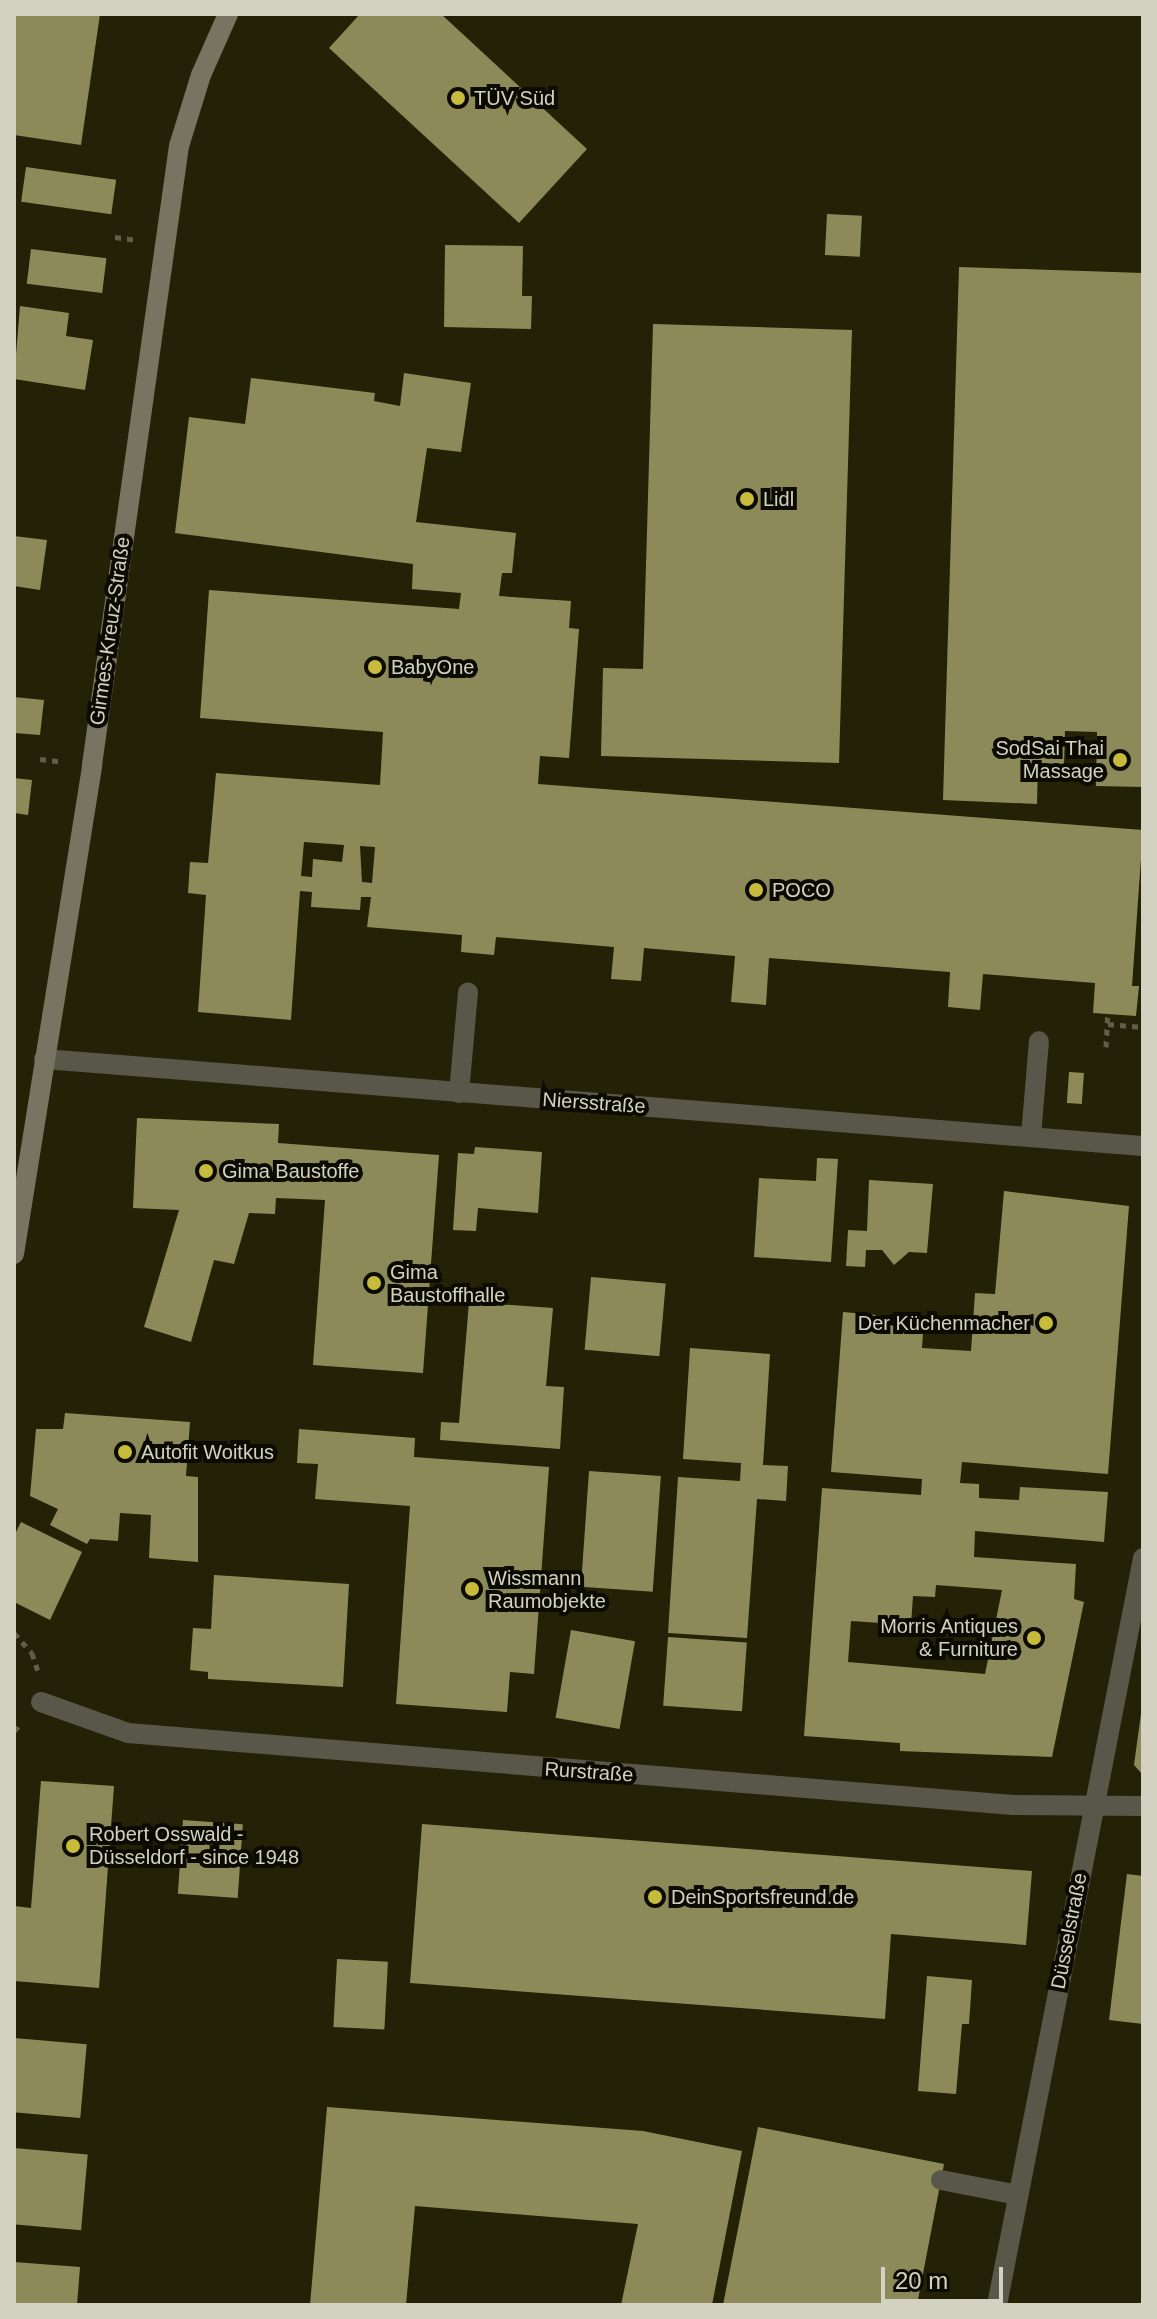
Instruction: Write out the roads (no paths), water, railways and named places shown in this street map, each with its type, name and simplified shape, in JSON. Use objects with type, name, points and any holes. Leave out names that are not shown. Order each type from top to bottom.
[{"type":"street","name":"Girmes-Kreuz-Straße","points":[[14,1254],[92,765],[179,146],[201,75],[228,14]]},
{"type":"street","points":[[459,1093],[468,992]]},
{"type":"street","points":[[1031,1136],[1039,1041]]},
{"type":"street","name":"Niersstraße","points":[[44,1059],[1143,1146]]},
{"type":"street","name":"Düsselstraße","points":[[997,2305],[1092,1804],[1143,1558]]},
{"type":"street","name":"Rurstraße","points":[[41,1702],[128,1733],[1013,1805],[1143,1806]]},
{"type":"street","points":[[941,2180],[1018,2195]]},
{"type":"place","name":"TÜV Süd","points":[[458,98]]},
{"type":"place","name":"Lidl","points":[[747,499]]},
{"type":"place","name":"BabyOne","points":[[375,667]]},
{"type":"place","name":"SodSai Thai Massage","points":[[1120,760]]},
{"type":"place","name":"POCO","points":[[756,890]]},
{"type":"place","name":"Gima Baustoffe","points":[[206,1171]]},
{"type":"place","name":"Gima Baustoffhalle","points":[[374,1283]]},
{"type":"place","name":"Der Küchenmacher","points":[[1046,1323]]},
{"type":"place","name":"Autofit Woitkus","points":[[125,1452]]},
{"type":"place","name":"Wissmann Raumobjekte","points":[[472,1589]]},
{"type":"place","name":"Morris Antiques & Furniture","points":[[1034,1638]]},
{"type":"place","name":"Robert Osswald - Düsseldorf - since 1948","points":[[73,1846]]},
{"type":"place","name":"DeinSportsfreund.de","points":[[655,1897]]}]
